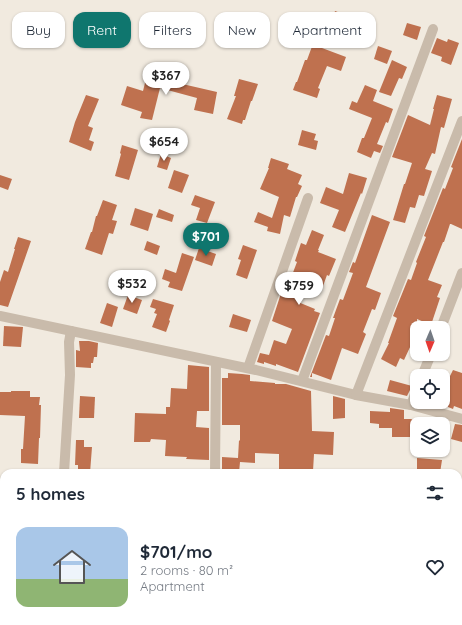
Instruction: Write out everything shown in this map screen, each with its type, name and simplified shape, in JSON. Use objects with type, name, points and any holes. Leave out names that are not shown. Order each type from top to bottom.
[{"type":"street","points":[[302,381],[433,29]]},
{"type":"street","points":[[356,395],[462,121]]},
{"type":"street","points":[[248,368],[308,198]]},
{"type":"street","points":[[444,321],[462,273]]},
{"type":"street","points":[[0,316],[248,368],[356,395],[410,405]]},
{"type":"street","points":[[64,469],[70,375],[69,342],[71,331]]},
{"type":"street","points":[[215,469],[216,362]]},
{"type":"street","points":[[426,409],[462,419]]},
{"type":"building","points":[[407,23],[421,27],[417,40],[403,35]]},
{"type":"building","points":[[437,38],[447,42],[448,39],[459,43],[451,65],[441,61],[442,57],[431,53]]},
{"type":"building","points":[[378,46],[392,51],[387,64],[374,59]]},
{"type":"building","points":[[311,48],[322,48],[346,57],[341,71],[327,66],[318,88],[320,89],[317,98],[293,90],[305,60],[307,60]]},
{"type":"building","points":[[392,60],[407,67],[402,79],[399,78],[391,96],[379,92]]},
{"type":"building","points":[[147,75],[217,92],[213,114],[194,110],[197,98],[160,88],[152,120],[140,118],[142,112],[121,105],[127,86],[143,91]]},
{"type":"building","points":[[239,79],[258,84],[245,120],[243,120],[242,124],[227,119],[236,96],[234,96]]},
{"type":"building","points":[[365,85],[377,90],[373,101],[393,109],[388,123],[386,122],[377,144],[383,146],[380,153],[374,151],[371,158],[357,152],[372,118],[349,109],[352,101],[357,103]]},
{"type":"building","points":[[86,95],[99,99],[88,126],[93,128],[89,140],[94,142],[91,151],[69,142]]},
{"type":"building","points":[[437,95],[452,99],[444,128],[441,127],[435,154],[432,153],[425,169],[432,171],[424,196],[419,195],[415,208],[410,207],[405,223],[393,220],[412,163],[392,157],[408,115],[430,125]]},
{"type":"building","points":[[169,129],[180,132],[178,139],[167,136]]},
{"type":"building","points":[[302,130],[316,134],[314,140],[318,141],[316,150],[298,145]]},
{"type":"building","points":[[462,139],[462,229],[450,224],[428,280],[442,285],[437,297],[440,298],[432,321],[422,321],[417,319],[417,321],[410,321],[410,347],[404,360],[400,358],[396,367],[381,359],[389,343],[397,318],[393,316],[408,279],[411,280],[417,263],[416,262],[426,237],[424,236],[443,188],[445,189],[453,168],[451,167]]},
{"type":"building","points":[[122,145],[138,150],[129,180],[115,176]]},
{"type":"building","points":[[161,154],[171,158],[167,170],[157,167]]},
{"type":"building","points":[[271,158],[289,164],[287,169],[302,175],[298,184],[302,186],[296,197],[290,217],[284,215],[280,234],[267,231],[268,227],[254,222],[258,212],[272,218],[279,197],[260,189],[269,168]]},
{"type":"building","points":[[174,170],[189,175],[182,193],[168,188]]},
{"type":"building","points":[[349,173],[367,178],[362,194],[361,193],[345,232],[332,227],[339,210],[320,203],[326,187],[343,194]]},
{"type":"building","points":[[0,175],[12,179],[8,190],[0,187]]},
{"type":"building","points":[[195,195],[215,202],[207,223],[196,220],[200,208],[191,205]]},
{"type":"building","points":[[103,200],[117,205],[112,220],[117,221],[113,234],[109,233],[102,255],[85,249]]},
{"type":"building","points":[[135,208],[153,214],[148,231],[130,225]]},
{"type":"building","points":[[159,209],[174,215],[172,222],[156,217]]},
{"type":"building","points":[[372,215],[390,222],[366,287],[381,293],[375,310],[372,309],[363,332],[366,334],[358,354],[342,348],[331,380],[312,373],[312,377],[310,377],[326,335],[329,336],[335,318],[333,318],[340,299],[343,300],[353,273],[349,272],[353,262],[355,263]]},
{"type":"building","points":[[312,230],[324,235],[318,252],[336,259],[323,286],[307,279],[298,302],[315,309],[314,311],[320,313],[298,372],[276,364],[276,366],[264,362],[264,364],[257,362],[260,353],[269,355],[274,340],[286,344],[292,329],[272,321],[285,281],[289,283],[297,262],[295,261],[301,243],[306,245]]},
{"type":"building","points":[[18,237],[31,241],[8,307],[0,305],[0,282],[4,270],[8,272]]},
{"type":"building","points":[[147,241],[160,246],[157,255],[144,250]]},
{"type":"building","points":[[243,245],[257,250],[247,279],[236,275],[241,260],[238,259]]},
{"type":"building","points":[[199,248],[216,254],[212,266],[195,260]]},
{"type":"building","points":[[182,253],[194,257],[182,291],[168,287],[170,282],[162,279],[165,269],[176,273]]},
{"type":"building","points":[[128,295],[142,300],[137,314],[123,309]]},
{"type":"building","points":[[153,299],[174,305],[166,332],[152,327],[157,314],[154,313],[156,309],[150,307]]},
{"type":"building","points":[[107,303],[118,307],[112,327],[100,323]]},
{"type":"building","points":[[233,314],[251,320],[247,332],[229,327]]},
{"type":"building","points":[[4,326],[23,327],[21,347],[3,346]]},
{"type":"building","points":[[79,341],[98,343],[97,357],[94,357],[93,363],[91,363],[91,368],[76,367],[76,350],[80,351]]},
{"type":"building","points":[[188,365],[209,367],[209,411],[197,411],[196,427],[209,428],[209,460],[165,456],[166,440],[151,439],[150,442],[134,442],[135,413],[166,414],[166,407],[170,407],[171,388],[187,389]]},
{"type":"building","points":[[453,370],[462,373],[462,409],[454,406],[453,409],[450,408],[450,376]]},
{"type":"building","points":[[228,373],[250,375],[250,381],[286,384],[311,391],[312,431],[334,432],[333,455],[314,454],[313,469],[279,469],[279,454],[255,453],[255,463],[240,462],[239,469],[222,469],[222,457],[238,458],[239,440],[240,441],[240,425],[222,425],[222,378],[228,378]]},
{"type":"building","points":[[390,380],[410,385],[410,390],[407,396],[387,391]]},
{"type":"building","points":[[30,391],[30,397],[40,397],[39,405],[41,405],[38,464],[21,463],[25,416],[0,415],[0,392]]},
{"type":"building","points":[[80,396],[95,397],[94,418],[79,418]]},
{"type":"building","points":[[333,396],[345,399],[345,418],[333,419]]},
{"type":"building","points":[[390,408],[404,410],[404,419],[410,419],[410,437],[392,437],[392,428],[379,428],[379,424],[370,423],[370,411],[390,412]]},
{"type":"building","points":[[455,424],[462,425],[462,442],[451,439]]},
{"type":"building","points":[[76,440],[84,440],[84,447],[92,447],[90,469],[78,469],[78,465],[75,465]]},
{"type":"building","points":[[417,458],[442,460],[441,469],[417,469]]}]
